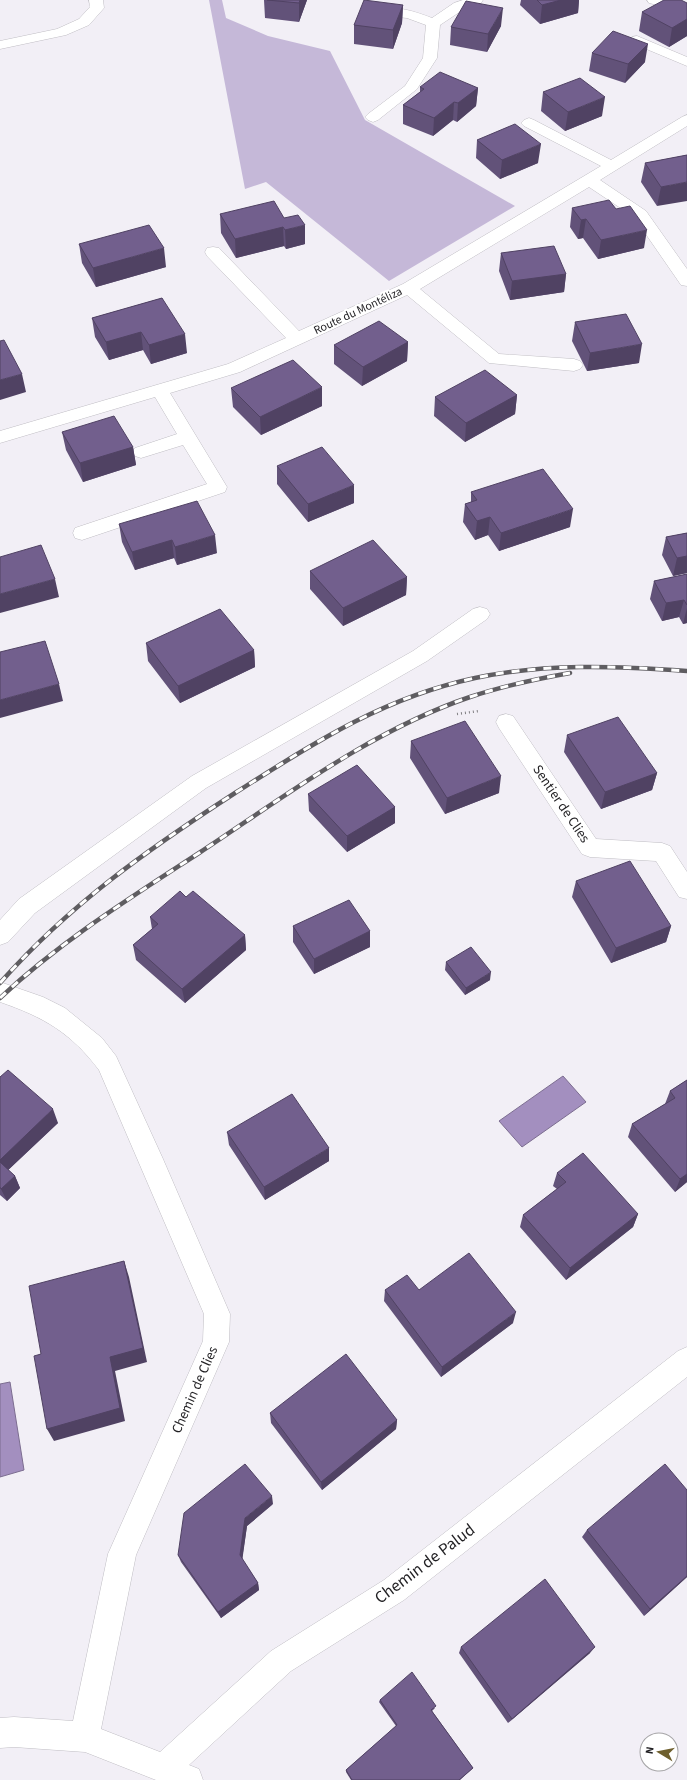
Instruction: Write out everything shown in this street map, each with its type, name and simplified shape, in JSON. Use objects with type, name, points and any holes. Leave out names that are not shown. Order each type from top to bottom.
[{"type":"street","points":[[0,44],[61,32],[84,22],[97,8],[96,0]]},
{"type":"street","points":[[433,23],[459,6],[476,0]]},
{"type":"street","points":[[654,0],[687,8]]},
{"type":"street","points":[[384,12],[409,14],[433,23]]},
{"type":"street","points":[[373,116],[410,89],[430,58],[433,23]]},
{"type":"street","points":[[637,40],[687,62]]},
{"type":"street","name":"Route du Montéliza","points":[[0,437],[234,368],[409,288],[687,120]]},
{"type":"street","points":[[529,123],[612,166]]},
{"type":"street","points":[[589,180],[640,214],[687,282]]},
{"type":"street","points":[[213,252],[296,339]]},
{"type":"street","points":[[409,288],[495,359],[574,364]]},
{"type":"street","points":[[82,532],[218,486],[158,390]]},
{"type":"street","points":[[141,452],[187,437]]},
{"type":"street","points":[[0,935],[27,906],[199,782],[420,656],[480,614]]},
{"type":"street","name":"Sentier de Clies","points":[[506,722],[590,848],[662,852],[687,890]]},
{"type":"street","name":"Chemin de Clies","points":[[0,992],[35,1004],[57,1015],[94,1044],[108,1063],[151,1159],[217,1314],[216,1342],[122,1554],[84,1737]]},
{"type":"street","name":"Chemin de Palud","points":[[176,1774],[281,1661],[394,1590],[687,1360]]},
{"type":"street","points":[[0,1733],[14,1732],[84,1737],[176,1774]]},
{"type":"shaded area","points":[[209,0],[222,0],[226,18],[268,36],[330,51],[365,120],[515,206],[389,281],[266,182],[245,189]]},
{"type":"shaded area","points":[[563,1076],[586,1102],[522,1147],[499,1121]]},
{"type":"shaded area","points":[[10,1382],[24,1470],[0,1477],[0,1384]]},
{"type":"building","points":[[267,0],[300,0],[299,3]]},
{"type":"building","points":[[364,0],[403,5],[393,30],[354,25]]},
{"type":"building","points":[[537,0],[561,0],[542,5]]},
{"type":"building","points":[[664,0],[681,0],[687,3],[687,19],[672,28],[642,12]]},
{"type":"building","points":[[466,1],[503,8],[488,34],[451,27]]},
{"type":"building","points":[[613,31],[648,44],[628,64],[592,53]]},
{"type":"building","points":[[440,72],[478,88],[458,103],[454,102],[434,118],[403,105],[424,89],[420,87]]},
{"type":"building","points":[[580,78],[605,97],[568,112],[543,92]]},
{"type":"building","points":[[515,124],[541,144],[502,160],[477,140]]},
{"type":"building","points":[[687,155],[687,182],[661,187],[645,163]]},
{"type":"building","points":[[609,200],[616,209],[630,206],[647,230],[601,240],[586,219],[581,220],[572,208]]},
{"type":"building","points":[[274,201],[284,218],[298,215],[305,225],[285,230],[283,227],[235,239],[220,214]]},
{"type":"building","points":[[149,225],[164,248],[93,268],[79,244]]},
{"type":"building","points":[[554,246],[566,274],[512,281],[501,253]]},
{"type":"building","points":[[162,298],[185,334],[149,345],[141,332],[106,342],[92,318]]},
{"type":"building","points":[[626,314],[642,344],[590,353],[575,322]]},
{"type":"building","points":[[379,321],[408,342],[363,367],[334,345]]},
{"type":"building","points":[[4,340],[22,374],[0,380],[0,341]]},
{"type":"building","points":[[293,360],[322,387],[260,417],[231,388]]},
{"type":"building","points":[[485,370],[517,395],[466,423],[435,397]]},
{"type":"building","points":[[114,416],[133,447],[80,463],[62,432]]},
{"type":"building","points":[[322,447],[354,485],[308,504],[277,466]]},
{"type":"building","points":[[543,469],[573,509],[501,533],[490,517],[477,521],[465,504],[477,500],[471,492]]},
{"type":"building","points":[[197,501],[215,535],[175,547],[172,540],[132,552],[119,524]]},
{"type":"building","points":[[687,533],[687,556],[677,558],[666,537]]},
{"type":"building","points":[[373,540],[407,577],[343,608],[310,571]]},
{"type":"building","points":[[41,545],[55,579],[0,594],[0,557]]},
{"type":"building","points":[[687,574],[687,605],[684,600],[666,603],[654,581]]},
{"type":"building","points":[[220,609],[254,650],[178,686],[146,643]]},
{"type":"building","points":[[45,641],[59,684],[0,700],[0,652]]},
{"type":"building","points":[[618,717],[657,773],[605,792],[567,735]]},
{"type":"building","points":[[465,721],[501,776],[447,798],[411,741]]},
{"type":"building","points":[[357,765],[395,807],[347,836],[308,794]]},
{"type":"building","points":[[630,861],[671,926],[616,948],[576,881]]},
{"type":"building","points":[[180,891],[186,897],[193,891],[245,935],[182,989],[133,945],[158,924],[150,917]]},
{"type":"building","points":[[349,900],[370,931],[314,959],[293,926]]},
{"type":"building","points":[[471,947],[491,972],[466,988],[446,962]]},
{"type":"building","points":[[8,1070],[53,1109],[0,1160],[0,1077]]},
{"type":"building","points":[[687,1080],[687,1174],[680,1179],[632,1124],[675,1098],[670,1091]]},
{"type":"building","points":[[292,1094],[329,1148],[264,1187],[227,1132]]},
{"type":"building","points":[[583,1153],[638,1214],[570,1268],[523,1215],[566,1182],[557,1173]]},
{"type":"building","points":[[0,1162],[15,1176],[1,1189],[0,1187]]},
{"type":"building","points":[[469,1253],[516,1312],[442,1367],[385,1290],[407,1275],[419,1290]]},
{"type":"building","points":[[124,1261],[143,1348],[110,1357],[120,1408],[47,1429],[34,1356],[41,1354],[29,1286]]},
{"type":"building","points":[[346,1354],[397,1420],[321,1482],[270,1413]]},
{"type":"building","points":[[245,1464],[272,1496],[245,1518],[240,1555],[258,1583],[218,1612],[178,1555],[184,1513]]},
{"type":"building","points":[[665,1464],[687,1490],[687,1576],[650,1609],[587,1530]]},
{"type":"building","points":[[545,1579],[595,1647],[512,1719],[461,1647]]},
{"type":"building","points":[[412,1672],[436,1706],[431,1710],[473,1768],[459,1780],[352,1780],[346,1770],[397,1725],[380,1700]]},
{"type":"railway","points":[[0,983],[54,928],[82,903],[140,857],[235,793],[293,757],[350,724],[379,710],[409,697],[441,687],[501,673],[581,667],[687,671]]},
{"type":"railway","points":[[0,998],[23,977],[96,921],[296,788],[364,746],[398,727],[470,697],[495,689],[570,673]]}]
